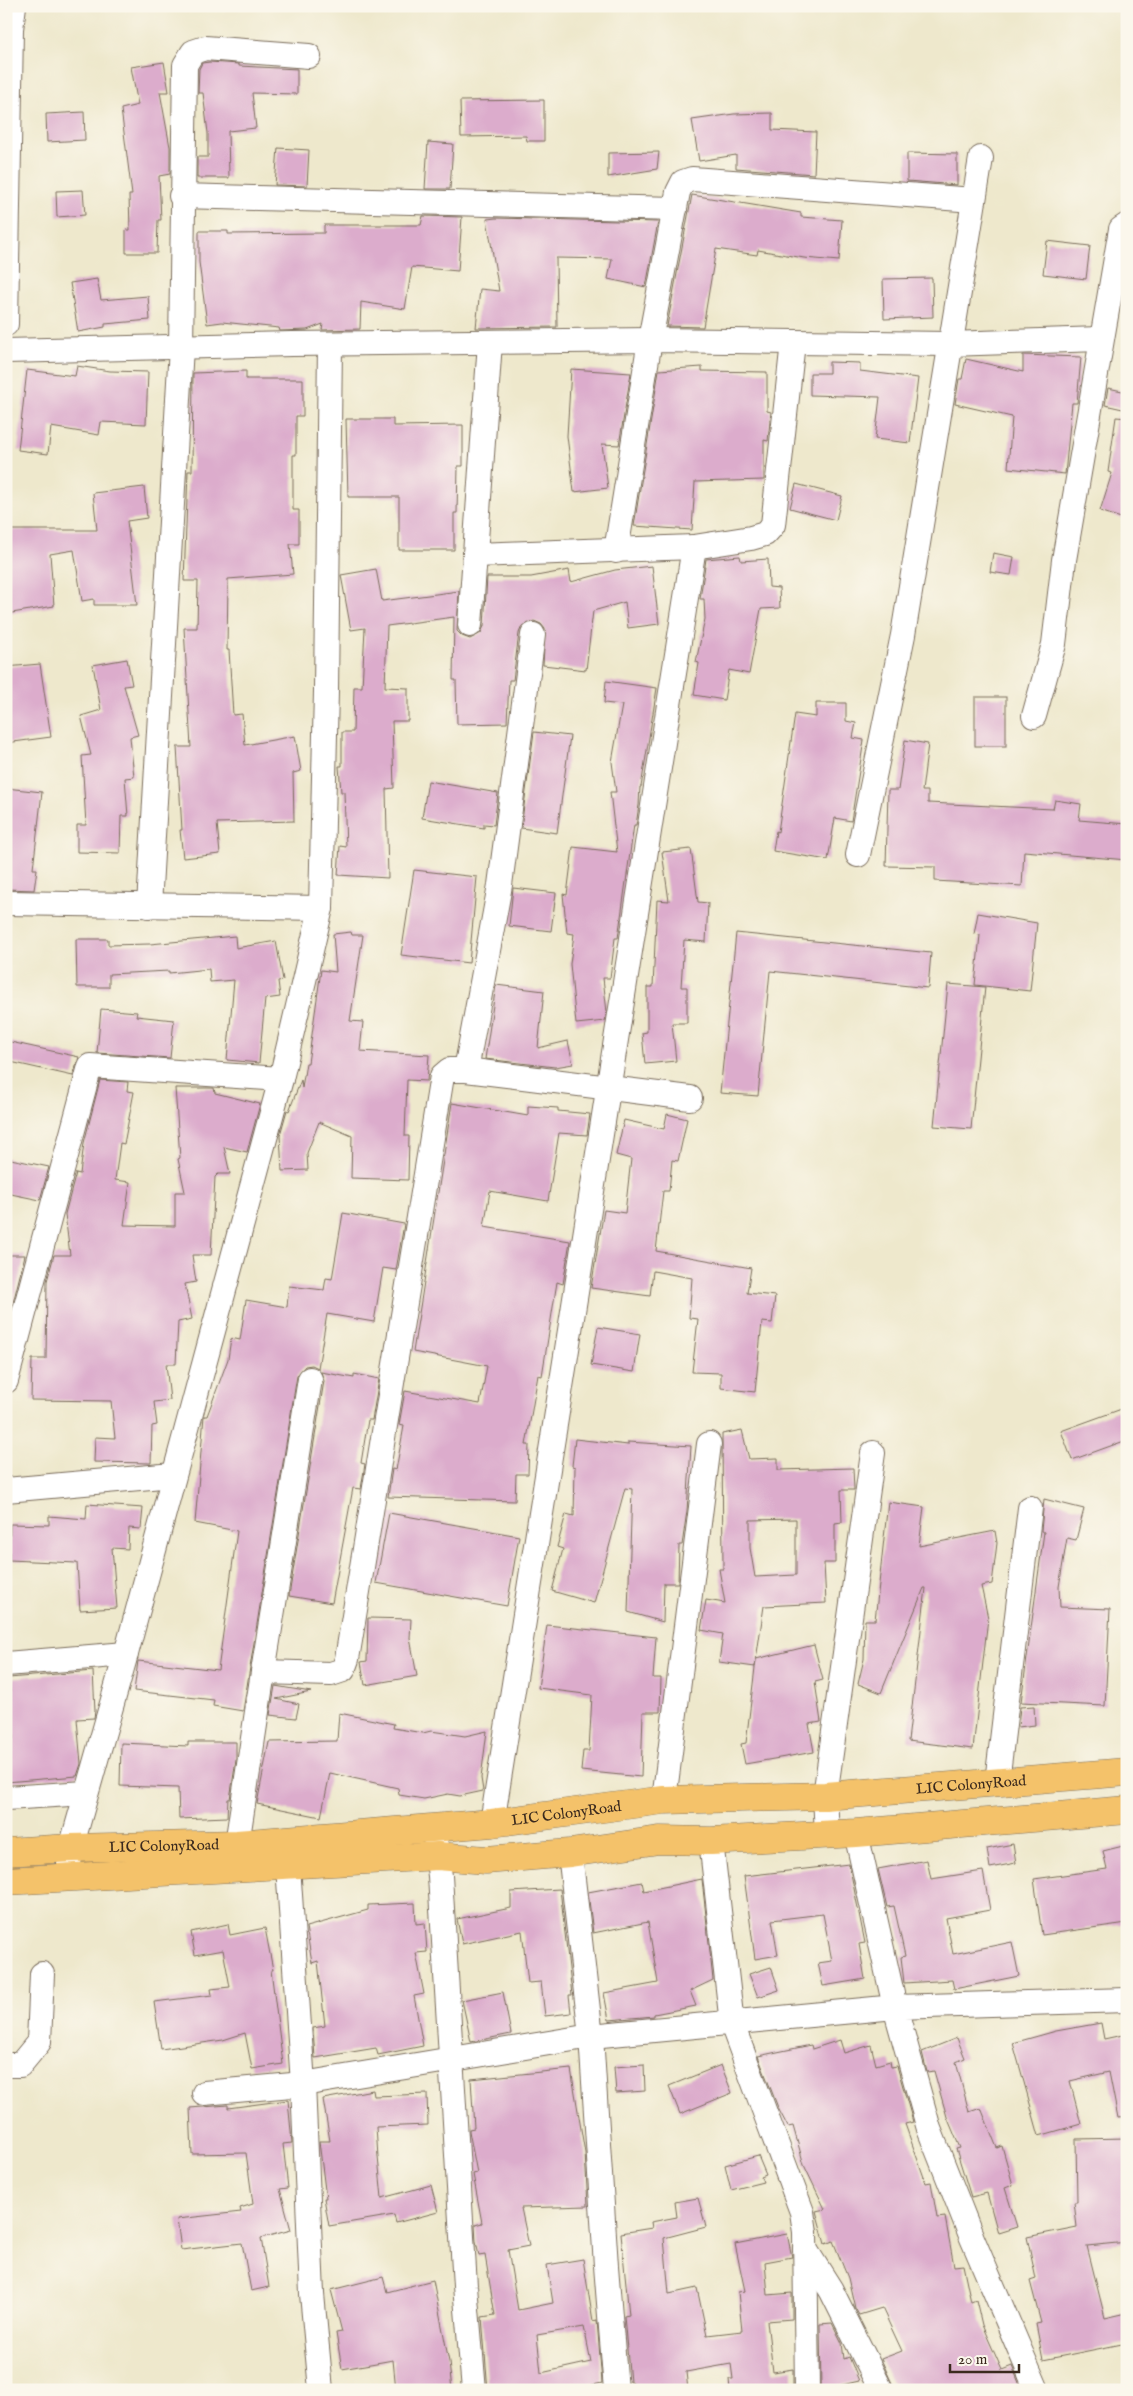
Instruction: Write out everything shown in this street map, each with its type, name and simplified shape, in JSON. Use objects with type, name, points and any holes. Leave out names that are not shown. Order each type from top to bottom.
[{"type":"main road","name":"LIC ColonyRoad","points":[[6,1852],[71,1848],[237,1844],[492,1823],[664,1800],[825,1796],[1127,1772]]},
{"type":"main road","name":"LIC ColonyRoad","points":[[6,1881],[438,1856],[486,1860],[570,1853],[659,1840],[711,1841],[856,1833],[1127,1810]]},
{"type":"street","points":[[6,324],[10,21]]},
{"type":"street","points":[[149,906],[181,346],[185,65],[193,52],[205,48],[309,56]]},
{"type":"street","points":[[858,855],[904,635],[981,158]]},
{"type":"street","points":[[616,550],[650,340],[678,192],[683,182],[692,179],[974,200]]},
{"type":"street","points":[[182,196],[675,209]]},
{"type":"street","points":[[1034,716],[1054,644],[1064,560],[1100,339],[1120,229],[1127,225]]},
{"type":"street","points":[[6,351],[181,346],[650,340],[950,344],[1100,339]]},
{"type":"street","points":[[470,625],[490,342]]},
{"type":"street","points":[[475,555],[694,547],[765,534],[773,525],[793,342]]},
{"type":"street","points":[[68,1877],[71,1848],[126,1654],[281,1079],[321,908],[326,691],[330,344]]},
{"type":"street","points":[[492,1823],[610,1088],[694,547]]},
{"type":"street","points":[[466,1070],[500,885],[532,635]]},
{"type":"street","points":[[6,903],[321,908]]},
{"type":"street","points":[[6,1381],[90,1066],[281,1079]]},
{"type":"street","points":[[263,1672],[330,1674],[343,1670],[347,1658],[442,1076],[450,1070],[466,1070],[690,1098]]},
{"type":"street","points":[[237,1844],[310,1379]]},
{"type":"street","points":[[664,1800],[709,1444]]},
{"type":"street","points":[[828,1834],[825,1796],[873,1453]]},
{"type":"street","points":[[6,1490],[173,1475]]},
{"type":"street","points":[[996,1782],[1030,1508]]},
{"type":"street","points":[[6,1664],[126,1654]]},
{"type":"street","points":[[6,1798],[86,1793]]},
{"type":"street","points":[[433,1829],[438,1856],[465,2286],[474,2390]]},
{"type":"street","points":[[856,1833],[894,2007],[929,2128],[972,2238],[1037,2390]]},
{"type":"street","points":[[711,1841],[732,2024],[802,2212],[805,2249],[807,2390]]},
{"type":"street","points":[[570,1853],[591,2036],[616,2390]]},
{"type":"street","points":[[288,1866],[303,2084],[312,2294],[321,2390]]},
{"type":"street","points":[[6,2065],[20,2065],[39,2042],[42,1974]]},
{"type":"street","points":[[204,2093],[303,2084],[591,2036],[894,2007],[1127,2000]]},
{"type":"street","points":[[805,2249],[830,2290],[881,2390]]},
{"type":"building","points":[[164,62],[169,92],[160,92],[170,147],[170,174],[159,176],[161,220],[158,220],[157,253],[126,253],[126,230],[130,230],[129,195],[132,195],[121,109],[138,105],[131,67]]},
{"type":"building","points":[[202,63],[239,64],[239,66],[297,69],[297,94],[252,93],[256,128],[228,131],[229,178],[197,178],[197,157],[208,157],[208,133],[203,93],[198,93],[199,69]]},
{"type":"building","points":[[544,100],[544,141],[527,141],[526,136],[461,137],[460,101]]},
{"type":"building","points":[[84,112],[85,140],[47,142],[46,114]]},
{"type":"building","points":[[772,113],[772,130],[816,132],[814,174],[736,168],[736,155],[699,161],[692,120],[734,114]]},
{"type":"building","points":[[428,142],[453,144],[450,189],[425,189]]},
{"type":"building","points":[[278,148],[309,150],[307,186],[275,185]]},
{"type":"building","points":[[659,152],[657,169],[608,177],[608,153]]},
{"type":"building","points":[[907,153],[957,154],[957,185],[907,181]]},
{"type":"building","points":[[83,190],[85,215],[57,217],[56,191]]},
{"type":"building","points":[[692,195],[801,213],[801,217],[842,220],[839,261],[804,258],[758,250],[757,255],[716,249],[703,327],[667,326]]},
{"type":"building","points":[[423,216],[462,217],[458,271],[412,267],[405,309],[361,302],[360,329],[322,330],[323,324],[307,330],[280,331],[279,328],[222,322],[207,324],[199,262],[199,231],[228,231],[228,234],[324,233],[324,225],[421,225]]},
{"type":"building","points":[[487,219],[658,222],[646,287],[608,279],[612,259],[556,258],[557,327],[476,328],[480,289],[499,291]]},
{"type":"building","points":[[1047,241],[1090,246],[1086,279],[1043,274]]},
{"type":"building","points":[[932,278],[933,317],[884,319],[883,279]]},
{"type":"building","points":[[97,279],[101,300],[148,296],[150,320],[105,324],[105,327],[78,332],[70,283]]},
{"type":"building","points":[[1023,355],[1081,357],[1077,403],[1072,403],[1065,474],[1008,468],[1012,417],[955,404],[959,379],[962,379],[966,359],[1023,372]]},
{"type":"building","points":[[829,362],[860,363],[860,371],[918,378],[910,443],[875,439],[880,397],[810,395],[810,373],[829,373]]},
{"type":"building","points":[[77,366],[110,371],[148,372],[146,424],[101,422],[99,435],[51,427],[48,454],[18,450],[27,370],[75,376]]},
{"type":"building","points":[[702,367],[702,371],[767,372],[767,411],[771,412],[768,441],[764,440],[764,480],[695,482],[692,530],[634,526],[659,370]]},
{"type":"building","points":[[571,369],[631,373],[619,445],[602,444],[608,488],[574,492],[567,436]]},
{"type":"building","points":[[246,371],[246,379],[303,379],[303,416],[296,416],[296,455],[293,455],[293,510],[299,510],[299,544],[290,544],[293,574],[228,579],[227,650],[229,650],[233,715],[242,714],[245,745],[295,736],[301,771],[293,773],[294,821],[217,823],[220,854],[183,858],[177,747],[191,747],[184,628],[197,628],[198,581],[184,581],[188,471],[192,471],[193,373]]},
{"type":"building","points":[[1108,388],[1127,392],[1127,410],[1105,405]]},
{"type":"building","points":[[1116,417],[1127,418],[1127,520],[1100,511],[1112,473],[1108,472]]},
{"type":"building","points":[[346,419],[393,419],[393,426],[463,425],[463,466],[458,466],[457,513],[454,513],[454,550],[399,550],[399,497],[348,497]]},
{"type":"building","points":[[796,484],[842,496],[836,520],[790,508]]},
{"type":"building","points":[[144,487],[147,518],[127,521],[137,605],[94,605],[94,599],[82,601],[74,550],[50,554],[54,606],[6,614],[6,530],[97,530],[93,493]]},
{"type":"building","points":[[993,553],[1014,557],[1011,575],[990,572]]},
{"type":"building","points":[[740,556],[741,561],[768,559],[769,587],[779,588],[780,608],[761,609],[749,674],[729,670],[724,700],[694,695],[699,663],[696,662],[705,619],[704,599],[700,599],[706,559]]},
{"type":"building","points":[[652,566],[659,624],[628,628],[625,602],[593,611],[586,670],[543,665],[545,629],[541,624],[534,621],[522,626],[519,633],[513,680],[509,680],[507,723],[457,724],[456,680],[453,680],[454,617],[387,626],[385,687],[408,688],[408,721],[392,721],[394,788],[386,789],[388,878],[338,875],[340,846],[346,847],[344,792],[341,792],[339,766],[342,766],[342,732],[353,732],[354,687],[362,687],[365,628],[351,630],[341,575],[376,569],[382,601],[459,591],[457,631],[462,636],[470,639],[481,633],[484,626],[487,577],[531,577],[569,570],[571,582],[615,570]]},
{"type":"building","points":[[127,659],[132,685],[124,686],[138,735],[130,737],[134,777],[125,778],[128,816],[121,816],[120,853],[77,852],[77,825],[86,825],[82,756],[91,755],[81,716],[101,710],[93,665]]},
{"type":"building","points":[[40,664],[51,737],[6,743],[6,667]]},
{"type":"building","points":[[606,681],[657,688],[640,787],[636,825],[634,825],[618,938],[615,938],[610,978],[603,978],[607,1012],[605,1021],[576,1024],[570,964],[574,934],[567,933],[563,894],[567,895],[573,847],[617,852],[610,792],[616,792],[612,762],[622,705],[604,703]]},
{"type":"building","points":[[975,697],[1006,697],[1006,746],[975,746]]},
{"type":"building","points":[[816,703],[846,703],[846,721],[856,723],[853,738],[864,740],[851,821],[835,818],[828,860],[773,851],[776,831],[778,832],[795,714],[816,717]]},
{"type":"building","points":[[534,732],[570,736],[557,833],[521,828]]},
{"type":"building","points":[[905,740],[928,744],[922,791],[928,791],[928,803],[1053,809],[1055,800],[1081,804],[1079,820],[1127,824],[1127,860],[1024,851],[1022,886],[935,881],[935,867],[886,866],[888,790],[898,790]]},
{"type":"building","points":[[428,781],[498,793],[494,825],[484,824],[484,828],[422,818]]},
{"type":"building","points":[[6,788],[42,792],[33,869],[37,869],[34,890],[6,889]]},
{"type":"building","points":[[691,849],[698,902],[708,903],[706,942],[684,940],[681,987],[687,987],[687,1023],[672,1023],[676,1061],[645,1064],[642,1033],[647,1032],[647,987],[653,987],[657,900],[669,901],[662,852]]},
{"type":"building","points":[[414,870],[477,877],[469,963],[401,955]]},
{"type":"building","points":[[513,888],[556,893],[551,931],[509,926]]},
{"type":"building","points":[[978,913],[1037,923],[1030,991],[975,985],[980,935],[974,934]]},
{"type":"building","points":[[351,932],[352,935],[363,935],[350,1021],[363,1022],[360,1051],[429,1055],[427,1081],[407,1080],[405,1136],[409,1136],[408,1180],[351,1178],[352,1136],[319,1122],[307,1153],[308,1170],[282,1171],[280,1135],[287,1110],[289,1111],[301,1080],[302,1088],[306,1063],[308,1063],[321,970],[336,972],[333,934]]},
{"type":"building","points":[[736,933],[931,953],[928,988],[770,971],[758,1096],[720,1093]]},
{"type":"building","points":[[235,936],[236,948],[276,941],[283,980],[278,981],[280,997],[265,999],[259,1063],[227,1060],[234,980],[210,982],[209,969],[169,973],[169,971],[109,974],[109,987],[77,987],[76,939],[108,939],[108,945],[150,944]]},
{"type":"building","points":[[948,984],[985,987],[971,1129],[934,1126]]},
{"type":"building","points":[[496,985],[544,991],[538,1048],[568,1041],[573,1064],[555,1067],[485,1059]]},
{"type":"building","points":[[101,1009],[137,1012],[136,1016],[174,1020],[170,1058],[97,1053]]},
{"type":"building","points":[[6,1041],[79,1057],[73,1076],[6,1061]]},
{"type":"building","points":[[100,1080],[128,1082],[127,1091],[134,1092],[124,1144],[120,1143],[115,1180],[130,1182],[124,1225],[175,1226],[175,1192],[185,1192],[178,1159],[180,1158],[175,1088],[214,1088],[215,1093],[260,1104],[247,1152],[224,1147],[230,1174],[218,1174],[215,1177],[211,1255],[192,1255],[196,1282],[185,1284],[192,1319],[178,1322],[176,1364],[166,1364],[170,1400],[154,1402],[157,1425],[152,1426],[151,1463],[94,1462],[95,1437],[115,1438],[111,1401],[31,1400],[32,1359],[46,1359],[47,1281],[54,1255],[70,1255],[65,1214],[76,1173],[80,1174],[84,1143]]},
{"type":"building","points":[[452,1103],[528,1116],[528,1106],[558,1108],[558,1111],[590,1114],[587,1135],[559,1133],[548,1201],[490,1191],[484,1227],[570,1241],[563,1284],[557,1282],[542,1376],[538,1375],[526,1445],[529,1445],[528,1474],[516,1474],[515,1501],[388,1497],[392,1469],[396,1470],[404,1426],[399,1425],[405,1391],[480,1404],[487,1366],[413,1352]]},
{"type":"building","points":[[667,1114],[687,1119],[678,1161],[672,1160],[669,1191],[663,1191],[656,1251],[751,1268],[747,1293],[775,1296],[772,1323],[762,1322],[755,1392],[721,1388],[721,1373],[692,1372],[698,1319],[689,1318],[692,1278],[653,1271],[650,1296],[591,1288],[604,1210],[625,1213],[631,1159],[616,1155],[624,1120],[664,1129]]},
{"type":"building","points":[[6,1158],[49,1167],[40,1200],[6,1193]]},
{"type":"building","points":[[343,1213],[404,1224],[396,1270],[383,1268],[374,1322],[327,1314],[318,1368],[312,1365],[305,1366],[297,1376],[243,1711],[213,1706],[214,1700],[134,1691],[138,1661],[218,1670],[237,1531],[195,1523],[204,1416],[207,1416],[228,1359],[231,1338],[240,1340],[246,1300],[287,1307],[289,1286],[324,1290],[326,1278],[332,1279]]},
{"type":"building","points":[[6,1255],[25,1255],[12,1307],[6,1306]]},
{"type":"building","points":[[598,1327],[640,1334],[634,1372],[591,1365]]},
{"type":"building","points":[[321,1372],[354,1378],[354,1374],[379,1379],[372,1420],[368,1420],[361,1463],[365,1464],[361,1489],[353,1488],[332,1603],[289,1596],[324,1381]]},
{"type":"building","points":[[1127,1407],[1127,1440],[1072,1460],[1061,1431]]},
{"type":"building","points":[[742,1430],[749,1459],[778,1458],[778,1470],[853,1468],[854,1490],[841,1490],[842,1522],[835,1523],[835,1563],[824,1563],[826,1603],[764,1606],[755,1667],[719,1662],[723,1634],[701,1630],[706,1600],[725,1603],[719,1569],[723,1569],[722,1434]],"holes":[[[796,1519],[796,1575],[755,1577],[750,1548],[750,1520]]]},
{"type":"building","points":[[575,1439],[628,1445],[628,1442],[691,1446],[687,1511],[682,1545],[679,1545],[678,1583],[664,1583],[663,1622],[628,1612],[632,1489],[625,1488],[594,1603],[552,1591],[563,1549],[557,1547],[566,1514],[574,1516],[575,1467],[572,1466]]},
{"type":"building","points":[[1044,1499],[1084,1509],[1076,1540],[1067,1538],[1059,1587],[1060,1607],[1110,1609],[1105,1706],[1021,1702],[1044,1532],[1041,1531]]},
{"type":"building","points":[[888,1502],[924,1507],[919,1546],[995,1531],[997,1543],[992,1584],[981,1586],[988,1618],[973,1749],[908,1741],[926,1588],[924,1588],[881,1693],[858,1684],[864,1659],[865,1620],[875,1620]]},
{"type":"building","points":[[87,1504],[143,1508],[141,1529],[129,1528],[128,1549],[112,1548],[117,1608],[80,1610],[77,1563],[9,1560],[10,1524],[49,1525],[49,1516],[86,1519]]},
{"type":"building","points":[[389,1513],[519,1536],[507,1606],[376,1583]]},
{"type":"building","points":[[368,1618],[411,1619],[410,1638],[417,1676],[365,1685],[361,1662],[367,1661]]},
{"type":"building","points":[[547,1625],[656,1637],[653,1678],[661,1678],[660,1712],[643,1712],[641,1777],[581,1771],[583,1751],[589,1751],[592,1695],[538,1688]]},
{"type":"building","points":[[814,1645],[823,1680],[815,1682],[821,1722],[809,1724],[814,1752],[745,1764],[741,1744],[746,1743],[756,1659]]},
{"type":"building","points":[[93,1671],[94,1718],[77,1719],[81,1764],[77,1776],[6,1782],[6,1739],[13,1739],[9,1678]]},
{"type":"building","points":[[275,1686],[311,1692],[276,1699],[299,1704],[296,1718],[270,1715]]},
{"type":"building","points":[[1034,1706],[1035,1725],[1018,1727],[1020,1707]]},
{"type":"building","points":[[339,1713],[394,1724],[393,1728],[423,1733],[431,1731],[465,1736],[487,1731],[481,1778],[483,1791],[460,1796],[448,1794],[424,1799],[399,1795],[398,1788],[330,1773],[321,1817],[257,1804],[269,1742],[337,1741]]},
{"type":"building","points":[[188,1742],[236,1742],[236,1760],[230,1799],[228,1799],[227,1817],[179,1819],[178,1788],[120,1786],[121,1743],[188,1746]]},
{"type":"building","points":[[1013,1844],[1016,1863],[990,1868],[987,1849]]},
{"type":"building","points":[[1127,1845],[1127,1923],[1042,1935],[1034,1879],[1107,1869],[1103,1851]]},
{"type":"building","points":[[927,1860],[931,1879],[983,1871],[990,1910],[946,1918],[953,1954],[1012,1942],[1019,1976],[954,1989],[952,1980],[904,1983],[901,1957],[905,1956],[894,1906],[887,1907],[878,1869]]},
{"type":"building","points":[[849,1864],[865,1943],[859,1944],[865,1979],[823,1986],[818,1963],[832,1961],[823,1914],[772,1920],[778,1955],[755,1959],[744,1876]]},
{"type":"building","points":[[702,1879],[713,1980],[690,1991],[696,2006],[654,2014],[654,2016],[609,2020],[604,1993],[658,1983],[648,1922],[593,1933],[588,1892],[642,1882],[644,1891]]},
{"type":"building","points":[[560,1889],[572,1995],[569,1995],[571,2013],[545,2016],[541,1982],[528,1983],[522,1931],[462,1944],[457,1919],[511,1908],[511,1892]]},
{"type":"building","points":[[415,1903],[416,1924],[425,1923],[427,1952],[416,1953],[424,1994],[414,1996],[423,2046],[378,2055],[376,2048],[315,2058],[313,2028],[325,2026],[318,1961],[312,1963],[306,1927],[368,1910],[368,1905]]},
{"type":"building","points":[[228,1924],[230,1935],[265,1928],[273,1970],[271,1970],[283,2064],[252,2069],[245,2033],[223,2040],[161,2049],[154,2002],[212,1995],[211,1989],[230,1987],[223,1950],[195,1955],[191,1932]]},
{"type":"building","points":[[771,1967],[779,1990],[758,1997],[749,1974]]},
{"type":"building","points":[[503,1992],[511,2034],[471,2042],[462,2000]]},
{"type":"building","points":[[1101,2023],[1104,2039],[1127,2034],[1127,2117],[1118,2118],[1109,2072],[1070,2081],[1081,2124],[1039,2136],[1013,2043],[1056,2031]]},
{"type":"building","points":[[957,2038],[965,2058],[956,2062],[969,2112],[981,2108],[997,2148],[1002,2146],[1013,2185],[1005,2188],[1017,2227],[998,2233],[987,2193],[971,2197],[956,2149],[960,2148],[947,2117],[934,2071],[927,2072],[922,2052]]},
{"type":"building","points":[[840,2040],[844,2053],[871,2045],[876,2065],[890,2061],[891,2067],[897,2066],[913,2122],[905,2124],[926,2183],[931,2182],[937,2218],[945,2217],[954,2266],[963,2265],[971,2302],[976,2300],[982,2325],[1002,2370],[1012,2366],[1022,2390],[895,2390],[881,2359],[902,2351],[882,2308],[859,2315],[855,2308],[848,2278],[833,2241],[825,2244],[816,2211],[825,2209],[804,2165],[793,2126],[788,2127],[779,2110],[758,2056],[811,2045],[812,2049]]},
{"type":"building","points":[[644,2065],[645,2091],[616,2093],[614,2067]]},
{"type":"building","points":[[721,2065],[732,2093],[680,2114],[669,2086]]},
{"type":"building","points":[[571,2069],[585,2153],[588,2206],[521,2208],[529,2246],[508,2250],[518,2310],[553,2303],[547,2265],[583,2259],[593,2321],[597,2320],[602,2383],[571,2390],[488,2390],[482,2317],[495,2315],[485,2255],[479,2256],[476,2242],[475,2225],[482,2223],[473,2174],[477,2173],[469,2131],[469,2129],[474,2128],[471,2079]],"holes":[[[584,2327],[591,2362],[541,2373],[537,2335]]]},
{"type":"building","points":[[373,2090],[374,2096],[427,2094],[428,2125],[376,2127],[378,2157],[382,2198],[431,2185],[438,2212],[396,2223],[394,2215],[329,2226],[324,2198],[326,2198],[319,2141],[330,2141],[323,2099]]},
{"type":"building","points":[[288,2100],[292,2143],[283,2144],[288,2188],[280,2189],[291,2230],[261,2238],[269,2287],[251,2291],[242,2243],[181,2250],[177,2219],[241,2212],[240,2208],[253,2204],[246,2153],[192,2154],[190,2108],[228,2105],[228,2108]]},
{"type":"building","points":[[1127,2138],[1127,2242],[1087,2246],[1105,2318],[1127,2313],[1127,2343],[1043,2360],[1036,2324],[1041,2323],[1030,2281],[1036,2279],[1027,2237],[1077,2227],[1074,2202],[1077,2202],[1076,2139]]},
{"type":"building","points":[[758,2156],[766,2175],[761,2177],[763,2182],[731,2190],[725,2165]]},
{"type":"building","points":[[698,2198],[706,2227],[664,2238],[669,2294],[697,2288],[707,2335],[742,2331],[738,2292],[745,2291],[735,2244],[787,2234],[792,2257],[765,2262],[768,2295],[792,2293],[792,2319],[767,2321],[773,2372],[793,2369],[793,2390],[730,2390],[729,2379],[733,2379],[731,2364],[686,2372],[688,2390],[634,2390],[633,2382],[630,2382],[624,2316],[629,2315],[621,2233],[652,2228],[651,2222],[677,2217],[675,2202]]},
{"type":"building","points":[[383,2277],[387,2292],[433,2280],[449,2362],[452,2390],[396,2390],[393,2360],[342,2369],[336,2333],[342,2332],[331,2290]]},
{"type":"building","points":[[832,2323],[842,2343],[844,2359],[849,2357],[859,2381],[821,2390],[820,2324]]}]
